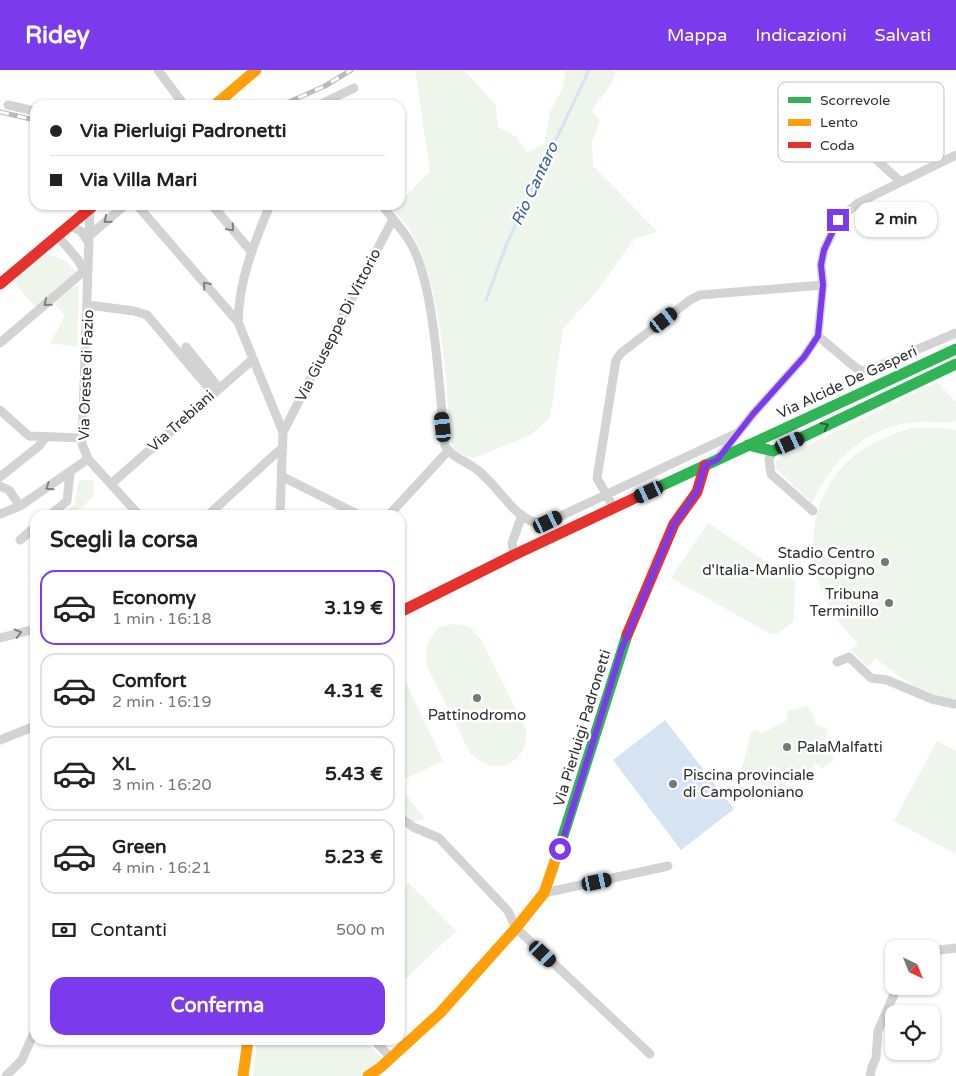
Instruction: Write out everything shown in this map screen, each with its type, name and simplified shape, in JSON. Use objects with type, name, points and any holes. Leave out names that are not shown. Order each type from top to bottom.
[{"type":"street","points":[[158,70],[180,100]]},
{"type":"street","points":[[221,100],[256,70]]},
{"type":"street","points":[[330,100],[354,88]]},
{"type":"street","points":[[8,105],[30,110]]},
{"type":"street","points":[[944,161],[956,155]]},
{"type":"street","points":[[879,162],[901,182]]},
{"type":"street","points":[[717,460],[804,357],[818,336],[823,285],[820,276],[824,250],[838,220],[858,203],[942,162]]},
{"type":"street","points":[[0,284],[89,210]]},
{"type":"street","name":"Via Oreste di Fazio","points":[[92,210],[89,240],[83,450],[134,510]]},
{"type":"street","points":[[70,226],[81,231],[89,240],[121,210]]},
{"type":"street","points":[[141,210],[238,322],[283,432],[283,477],[280,510]]},
{"type":"street","points":[[216,210],[250,250]]},
{"type":"street","points":[[238,322],[239,303],[250,250],[268,210]]},
{"type":"street","points":[[386,210],[410,242],[420,265],[428,300],[445,446],[451,455],[476,468],[522,515],[539,523],[548,522],[738,433]]},
{"type":"street","name":"Via Giuseppe Di Vittorio","points":[[283,432],[393,219]]},
{"type":"street","points":[[58,236],[84,271],[89,281]]},
{"type":"street","points":[[0,343],[84,271]]},
{"type":"street","points":[[614,508],[597,478],[616,360],[621,353],[684,304],[700,295],[823,285]]},
{"type":"street","points":[[88,305],[147,315],[216,390]]},
{"type":"street","points":[[818,336],[862,371],[870,370],[956,333]]},
{"type":"street","points":[[186,347],[216,390]]},
{"type":"street","name":"Via Alcide De Gasperi","points":[[405,610],[514,555],[956,349]]},
{"type":"street","name":"Via Trebiani","points":[[111,484],[252,360]]},
{"type":"street","points":[[813,511],[771,474],[769,459],[773,451],[956,364]]},
{"type":"street","points":[[0,410],[30,436],[82,438]]},
{"type":"street","points":[[20,506],[0,478],[39,446],[45,438]]},
{"type":"street","points":[[748,445],[773,451]]},
{"type":"street","points":[[214,510],[283,447]]},
{"type":"street","points":[[394,510],[448,451]]},
{"type":"street","points":[[0,514],[20,506],[88,458]]},
{"type":"street","name":"Via Pierluigi Padronetti","points":[[368,1076],[391,1058],[440,1013],[516,928],[544,893],[601,721],[622,648],[674,524],[697,492],[705,465]]},
{"type":"street","points":[[56,510],[67,501],[70,472]]},
{"type":"street","points":[[283,477],[348,510]]},
{"type":"street","points":[[0,486],[9,490]]},
{"type":"street","points":[[514,555],[512,543],[522,515]]},
{"type":"street","points":[[20,540],[30,531]]},
{"type":"street","points":[[0,638],[30,630]]},
{"type":"street","points":[[837,662],[849,657],[871,678],[886,680],[932,699],[954,704]]},
{"type":"street","points":[[1,737],[30,728]]},
{"type":"street","points":[[405,821],[412,827],[439,838],[508,912],[516,928],[650,1054]]},
{"type":"street","points":[[544,893],[668,866]]},
{"type":"street","points":[[940,950],[956,948]]},
{"type":"street","points":[[870,1076],[876,1058],[878,1031],[894,995]]},
{"type":"street","points":[[6,1076],[22,1060],[30,1042]]},
{"type":"street","points":[[244,1076],[247,1045]]},
{"type":"street","points":[[379,1045],[391,1058]]},
{"type":"shaded area","points":[[415,70],[464,70],[496,105],[498,127],[517,137],[527,153],[544,143],[550,112],[562,89],[566,70],[614,70],[616,74],[614,80],[592,111],[600,121],[592,141],[593,166],[658,232],[635,238],[596,292],[563,329],[550,418],[531,435],[474,458],[458,453],[453,448],[449,438],[447,389],[441,335],[430,282],[414,237],[393,210],[405,210],[405,197],[430,171]]},
{"type":"shaded area","points":[[45,253],[66,261],[77,274],[36,308],[12,280]]},
{"type":"shaded area","points":[[79,285],[77,347],[50,343],[65,316],[54,303],[71,288]]},
{"type":"shaded area","points":[[937,382],[956,402],[956,421],[917,422],[899,425],[882,430],[867,438],[841,459],[830,472],[812,503],[775,468],[776,461]]},
{"type":"shaded area","name":"Stadio Centro d'Italia-Manlio Scopigno","points":[[911,428],[956,430],[956,699],[933,694],[913,685],[894,673],[876,658],[868,667],[851,650],[858,643],[840,624],[827,602],[818,578],[814,554],[814,529],[819,505],[830,483],[847,462],[861,450]]},
{"type":"shaded area","points":[[79,480],[94,480],[93,497],[79,510],[68,510],[74,505]]},
{"type":"shaded area","points":[[708,523],[795,581],[794,621],[777,634],[771,634],[671,578]]},
{"type":"shaded area","name":"Pattinodromo","points":[[454,624],[469,626],[480,638],[526,729],[525,743],[520,755],[509,763],[495,766],[488,765],[470,753],[428,668],[426,651],[432,637],[439,627]]},
{"type":"shaded area","points":[[405,680],[443,761],[405,779]]},
{"type":"shaded area","name":"PalaMalfatti","points":[[807,706],[815,718],[815,723],[828,730],[824,741],[834,760],[822,769],[815,763],[812,770],[786,783],[787,788],[783,790],[747,781],[742,768],[751,733],[757,730],[762,733],[786,721],[789,709],[795,710]]},
{"type":"shaded area","points":[[937,741],[956,751],[956,854],[894,821]]},
{"type":"shaded area","points":[[405,793],[425,819],[413,822],[405,813]]},
{"type":"shaded area","points":[[409,883],[456,931],[405,979],[405,887]]},
{"type":"shaded area","points":[[256,1045],[369,1045],[382,1059],[359,1076],[253,1076]]},
{"type":"water","name":"Piscina provinciale di Campoloniano","points":[[665,720],[734,809],[681,850],[613,760]]},
{"type":"waterway","name":"Rio Cantaro","points":[[486,300],[507,243],[589,70]]},
{"type":"railway","points":[[293,100],[325,86],[351,70]]},
{"type":"railway","points":[[0,112],[30,119]]},
{"type":"traffic: fast","points":[[637,497],[956,349]]},
{"type":"traffic: fast","points":[[748,445],[773,451],[956,364]]},
{"type":"traffic: fast","points":[[556,858],[627,635]]},
{"type":"traffic: slow","points":[[221,100],[256,70]]},
{"type":"traffic: slow","points":[[368,1076],[381,1067],[440,1013],[516,928],[544,893],[556,858]]},
{"type":"traffic: slow","points":[[243,1076],[247,1045]]},
{"type":"traffic: jam","points":[[0,284],[88,210]]},
{"type":"traffic: jam","points":[[627,635],[674,524],[697,492],[705,465]]},
{"type":"traffic: jam","points":[[405,610],[637,497]]},
{"type":"place","name":"Stadio Centro d'Italia-Manlio Scopigno","points":[[885,562]]},
{"type":"place","name":"Tribuna Terminillo","points":[[889,603]]},
{"type":"place","name":"Pattinodromo","points":[[477,698]]},
{"type":"place","name":"PalaMalfatti","points":[[787,747]]},
{"type":"place","name":"Piscina provinciale di Campoloniano","points":[[673,784]]},
{"type":"route","points":[[560,849],[622,648],[674,524],[697,492],[705,465],[717,460],[753,414],[804,357],[818,336],[823,285],[820,276],[821,265],[824,250],[838,220]]}]
